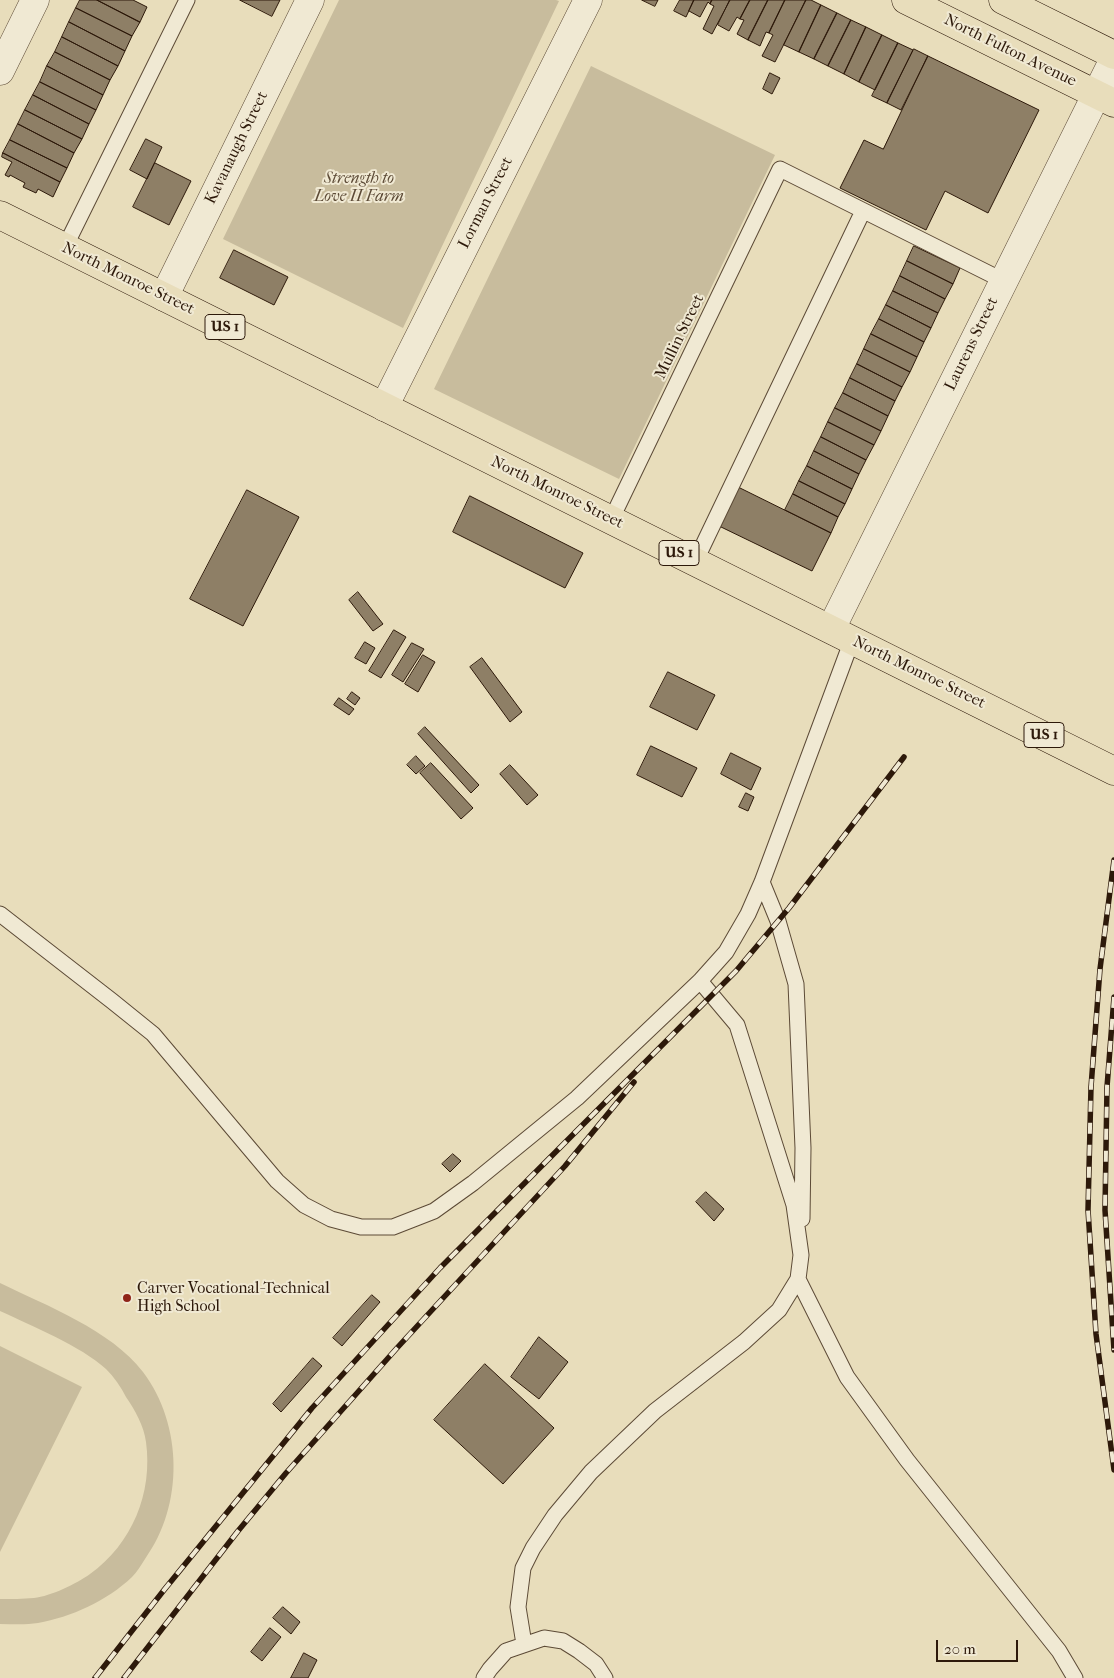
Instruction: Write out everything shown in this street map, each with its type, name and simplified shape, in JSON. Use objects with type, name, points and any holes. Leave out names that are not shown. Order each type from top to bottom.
[{"type":"main road","name":"North Fulton Avenue","points":[[906,0],[1105,99]]},
{"type":"main road","points":[[1003,0],[1114,55]]},
{"type":"main road","name":"North Monroe Street","points":[[0,215],[1114,771]]},
{"type":"street","points":[[0,71],[35,0]]},
{"type":"street","name":"Kavanaugh Street","points":[[164,297],[310,0]]},
{"type":"street","name":"Lorman Street","points":[[384,407],[588,0]]},
{"type":"street","name":"Laurens Street","points":[[841,635],[1004,281],[1105,99],[1114,59]]},
{"type":"lane","points":[[65,247],[187,0]]},
{"type":"lane","name":"Mullin Street","points":[[611,520],[780,169],[863,211]]},
{"type":"lane","points":[[696,562],[863,211],[1004,281]]},
{"type":"lane","points":[[0,914],[153,1034],[277,1181],[304,1205],[331,1219],[361,1227],[394,1227],[434,1211],[472,1183],[577,1098],[700,981],[726,952],[748,914],[762,882],[841,635]]},
{"type":"lane","points":[[524,1644],[518,1606],[523,1568],[555,1515],[590,1472],[655,1411],[744,1342],[779,1310],[798,1279],[802,1255],[803,1148],[796,984],[778,921],[762,882]]},
{"type":"lane","points":[[700,981],[736,1025],[794,1205],[802,1255]]},
{"type":"lane","points":[[798,1279],[847,1377],[907,1460],[1059,1651],[1076,1678]]},
{"type":"lane","points":[[484,1678],[506,1651],[544,1638],[563,1640],[596,1664],[605,1678]]},
{"type":"green space","name":"Strength to Love II Farm","points":[[339,0],[559,1],[403,328],[223,239]]},
{"type":"green space","points":[[591,66],[775,155],[619,479],[434,389]]},
{"type":"green space","points":[[0,1283],[77,1320],[96,1331],[130,1357],[143,1372],[156,1393],[166,1416],[174,1465],[172,1490],[167,1514],[158,1538],[136,1573],[122,1586],[88,1607],[63,1617],[33,1624],[0,1624],[0,1599],[41,1597],[84,1578],[105,1562],[128,1532],[136,1516],[146,1480],[146,1442],[136,1413],[109,1372],[70,1344],[0,1311]]},
{"type":"green space","points":[[0,1346],[82,1387],[0,1552]]},
{"type":"building","points":[[80,0],[97,0],[140,22],[132,36],[76,8]]},
{"type":"building","points":[[97,0],[133,0],[147,7],[140,22]]},
{"type":"building","points":[[240,0],[280,0],[272,16]]},
{"type":"building","points":[[642,0],[658,0],[655,6]]},
{"type":"building","points":[[680,0],[694,0],[686,17],[674,11]]},
{"type":"building","points":[[694,0],[712,0],[710,4],[708,2],[700,17],[689,11]]},
{"type":"building","points":[[712,0],[730,0],[712,34],[703,29],[714,6],[710,4]]},
{"type":"building","points":[[730,0],[750,0],[740,19],[737,17],[729,31],[718,25]]},
{"type":"building","points":[[750,0],[768,0],[748,40],[737,34],[744,20],[740,19]]},
{"type":"building","points":[[768,0],[785,0],[769,33],[766,32],[760,46],[748,40]]},
{"type":"building","points":[[785,0],[806,0],[775,62],[762,56],[773,35],[769,33]]},
{"type":"building","points":[[806,0],[811,0],[821,5],[799,52],[784,45]]},
{"type":"building","points":[[821,5],[837,13],[814,59],[799,52]]},
{"type":"building","points":[[76,8],[132,36],[125,51],[69,22]]},
{"type":"building","points":[[837,13],[851,20],[828,66],[814,59]]},
{"type":"building","points":[[851,20],[866,27],[844,74],[828,66]]},
{"type":"building","points":[[69,22],[125,51],[118,66],[62,37]]},
{"type":"building","points":[[866,27],[882,35],[859,82],[844,74]]},
{"type":"building","points":[[882,35],[898,43],[875,90],[859,82]]},
{"type":"building","points":[[62,37],[118,66],[110,80],[55,52]]},
{"type":"building","points":[[898,43],[913,50],[887,103],[872,96]]},
{"type":"building","points":[[914,49],[928,56],[901,110],[887,103]]},
{"type":"building","points":[[55,52],[110,80],[103,95],[47,66]]},
{"type":"building","points":[[928,56],[1039,110],[988,213],[945,191],[926,230],[840,188],[864,140],[883,149]]},
{"type":"building","points":[[47,66],[103,95],[96,110],[40,82]]},
{"type":"building","points":[[770,73],[780,78],[772,94],[763,89]]},
{"type":"building","points":[[40,82],[96,110],[89,124],[33,95]]},
{"type":"building","points":[[33,95],[89,124],[82,139],[25,110]]},
{"type":"building","points":[[25,110],[82,139],[74,153],[18,124]]},
{"type":"building","points":[[18,124],[74,153],[67,168],[10,140]]},
{"type":"building","points":[[146,139],[162,147],[147,179],[130,170]]},
{"type":"building","points":[[10,140],[67,168],[60,182],[3,153]]},
{"type":"building","points":[[3,153],[60,182],[53,197],[38,189],[36,193],[23,187],[25,183],[10,175],[9,177],[5,175],[12,162],[2,157]]},
{"type":"building","points":[[155,163],[191,181],[169,225],[133,207]]},
{"type":"building","points":[[914,246],[960,268],[953,284],[907,261]]},
{"type":"building","points":[[234,250],[288,277],[274,305],[220,278]]},
{"type":"building","points":[[907,261],[953,284],[945,299],[900,276]]},
{"type":"building","points":[[900,276],[945,299],[938,313],[893,291]]},
{"type":"building","points":[[893,291],[938,313],[931,328],[886,305]]},
{"type":"building","points":[[886,305],[931,328],[924,342],[879,319]]},
{"type":"building","points":[[879,319],[924,342],[917,357],[871,334]]},
{"type":"building","points":[[871,334],[917,357],[910,372],[864,349]]},
{"type":"building","points":[[864,349],[910,372],[902,387],[857,364]]},
{"type":"building","points":[[857,364],[902,387],[895,401],[850,378]]},
{"type":"building","points":[[850,378],[895,401],[888,416],[843,393]]},
{"type":"building","points":[[843,393],[888,416],[881,431],[835,408]]},
{"type":"building","points":[[835,408],[881,431],[874,445],[828,422]]},
{"type":"building","points":[[828,422],[874,445],[866,460],[821,437]]},
{"type":"building","points":[[821,437],[866,460],[859,474],[814,451]]},
{"type":"building","points":[[814,451],[859,474],[852,489],[807,466]]},
{"type":"building","points":[[807,466],[852,489],[845,504],[799,481]]},
{"type":"building","points":[[799,481],[845,504],[838,517],[793,494]]},
{"type":"building","points":[[738,487],[831,533],[812,571],[719,526]]},
{"type":"building","points":[[247,490],[299,517],[243,626],[190,599]]},
{"type":"building","points":[[793,494],[838,517],[831,533],[785,510]]},
{"type":"building","points":[[470,496],[583,553],[565,588],[453,532]]},
{"type":"building","points":[[358,592],[383,624],[373,631],[349,600]]},
{"type":"building","points":[[394,630],[406,637],[381,678],[369,671]]},
{"type":"building","points":[[365,642],[375,648],[366,664],[355,658]]},
{"type":"building","points":[[412,643],[424,649],[403,682],[392,675]]},
{"type":"building","points":[[423,655],[435,662],[418,692],[405,684]]},
{"type":"building","points":[[482,658],[522,712],[510,722],[470,667]]},
{"type":"building","points":[[668,672],[715,695],[697,730],[650,707]]},
{"type":"building","points":[[352,692],[360,698],[355,705],[347,699]]},
{"type":"building","points":[[339,698],[354,709],[349,715],[334,705]]},
{"type":"building","points":[[425,727],[479,785],[471,793],[418,734]]},
{"type":"building","points":[[651,746],[697,768],[682,797],[637,775]]},
{"type":"building","points":[[731,753],[761,768],[751,790],[721,774]]},
{"type":"building","points":[[416,756],[425,766],[416,774],[407,765]]},
{"type":"building","points":[[431,763],[473,808],[461,819],[420,773]]},
{"type":"building","points":[[510,765],[538,795],[527,805],[500,774]]},
{"type":"building","points":[[746,793],[754,797],[748,811],[739,807]]},
{"type":"building","points":[[453,1154],[461,1161],[450,1172],[442,1164]]},
{"type":"building","points":[[706,1192],[724,1209],[714,1221],[696,1202]]},
{"type":"building","points":[[372,1295],[380,1302],[342,1346],[333,1338]]},
{"type":"building","points":[[539,1337],[568,1362],[539,1399],[511,1377]]},
{"type":"building","points":[[313,1358],[322,1366],[281,1412],[273,1404]]},
{"type":"building","points":[[485,1364],[554,1428],[503,1484],[434,1420]]},
{"type":"building","points":[[283,1607],[300,1622],[291,1634],[273,1618]]},
{"type":"building","points":[[270,1628],[281,1637],[262,1661],[251,1652]]},
{"type":"building","points":[[304,1653],[317,1660],[308,1678],[291,1678]]},
{"type":"railway","points":[[95,1678],[312,1408],[440,1268],[736,971],[789,908],[904,757]]},
{"type":"railway","points":[[1114,860],[1100,969],[1091,1087],[1088,1210],[1096,1334],[1114,1470]]},
{"type":"railway","points":[[1114,997],[1107,1087],[1105,1210],[1114,1350]]},
{"type":"railway","points":[[124,1678],[238,1531],[286,1473],[397,1348],[565,1166],[634,1082]]},
{"type":"place","name":"Carver Vocational-Technical High School","points":[[127,1298]]}]
